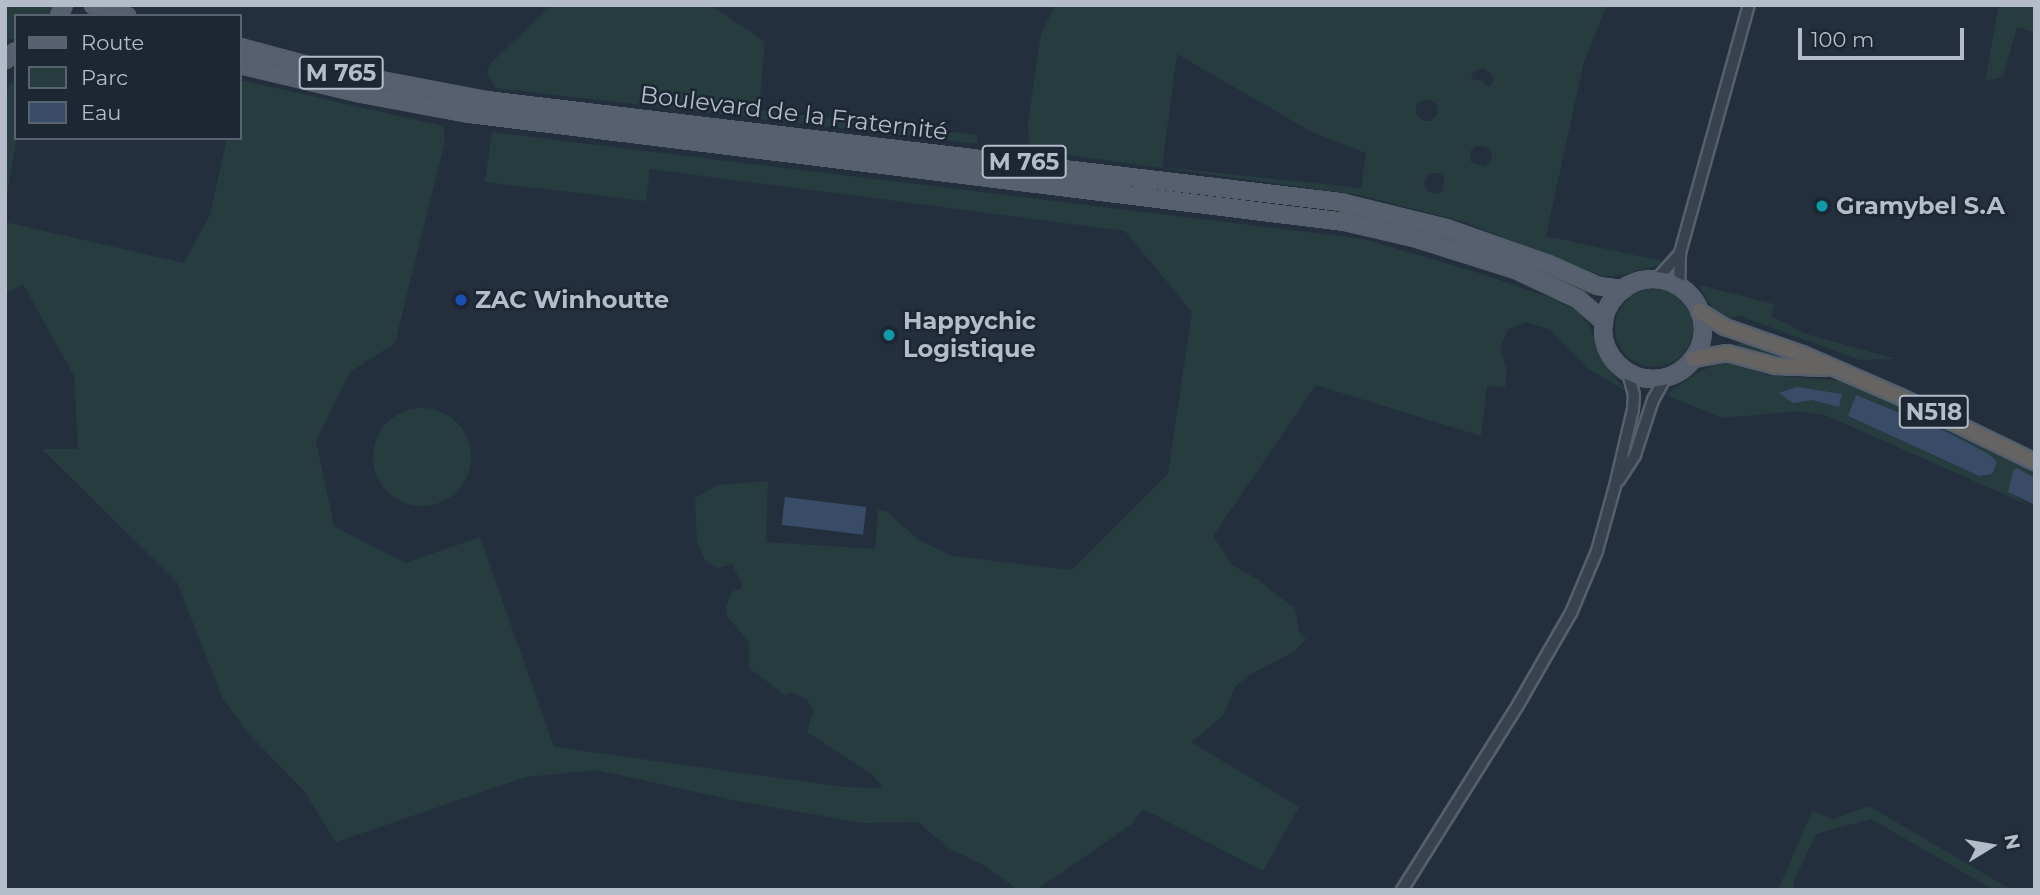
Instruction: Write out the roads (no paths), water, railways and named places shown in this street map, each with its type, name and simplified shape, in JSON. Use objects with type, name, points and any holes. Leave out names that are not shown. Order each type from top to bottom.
[{"type":"highway","name":"N518","points":[[1699,311],[1732,330],[1802,354],[1942,416],[2035,462]]},
{"type":"highway","name":"N518","points":[[1693,359],[1727,353],[1776,366],[1830,368]]},
{"type":"main road","points":[[93,5],[121,14]]},
{"type":"main road","name":"Boulevard de la Fraternité","points":[[242,48],[322,69],[486,100],[1340,202],[1446,228],[1548,264],[1598,286],[1624,289]]},
{"type":"main road","name":"Boulevard de la Fraternité","points":[[242,65],[362,94],[470,114],[1345,222],[1451,248],[1545,282],[1578,299],[1604,322]]},
{"type":"main road","points":[[1656,280],[1679,287],[1691,297],[1699,311],[1702,336],[1693,359],[1675,374],[1665,378],[1646,379],[1628,372],[1608,351],[1604,322],[1611,304],[1624,289],[1639,282],[1656,280]]},
{"type":"street","points":[[1679,287],[1680,253],[1749,5]]},
{"type":"street","points":[[1656,280],[1680,253]]},
{"type":"street","points":[[1402,890],[1518,705],[1571,613],[1597,551],[1615,486],[1633,409],[1634,395],[1628,372]]},
{"type":"street","points":[[1615,486],[1634,454],[1653,400],[1665,378]]},
{"type":"water","points":[[1797,387],[1842,394],[1839,407],[1812,400],[1793,403],[1779,393]]},
{"type":"water","points":[[1856,395],[1949,433],[1990,455],[1997,462],[1992,474],[1979,476],[1848,416]]},
{"type":"water","points":[[2017,468],[2035,478],[2035,505],[2008,492],[2013,471]]},
{"type":"water","points":[[785,497],[866,507],[863,535],[782,525]]},
{"type":"place","name":"Gramybel S.A","points":[[1822,206]]},
{"type":"place","name":"ZAC Winhoutte","points":[[461,300]]},
{"type":"place","name":"Happychic Logistique","points":[[889,335]]}]
